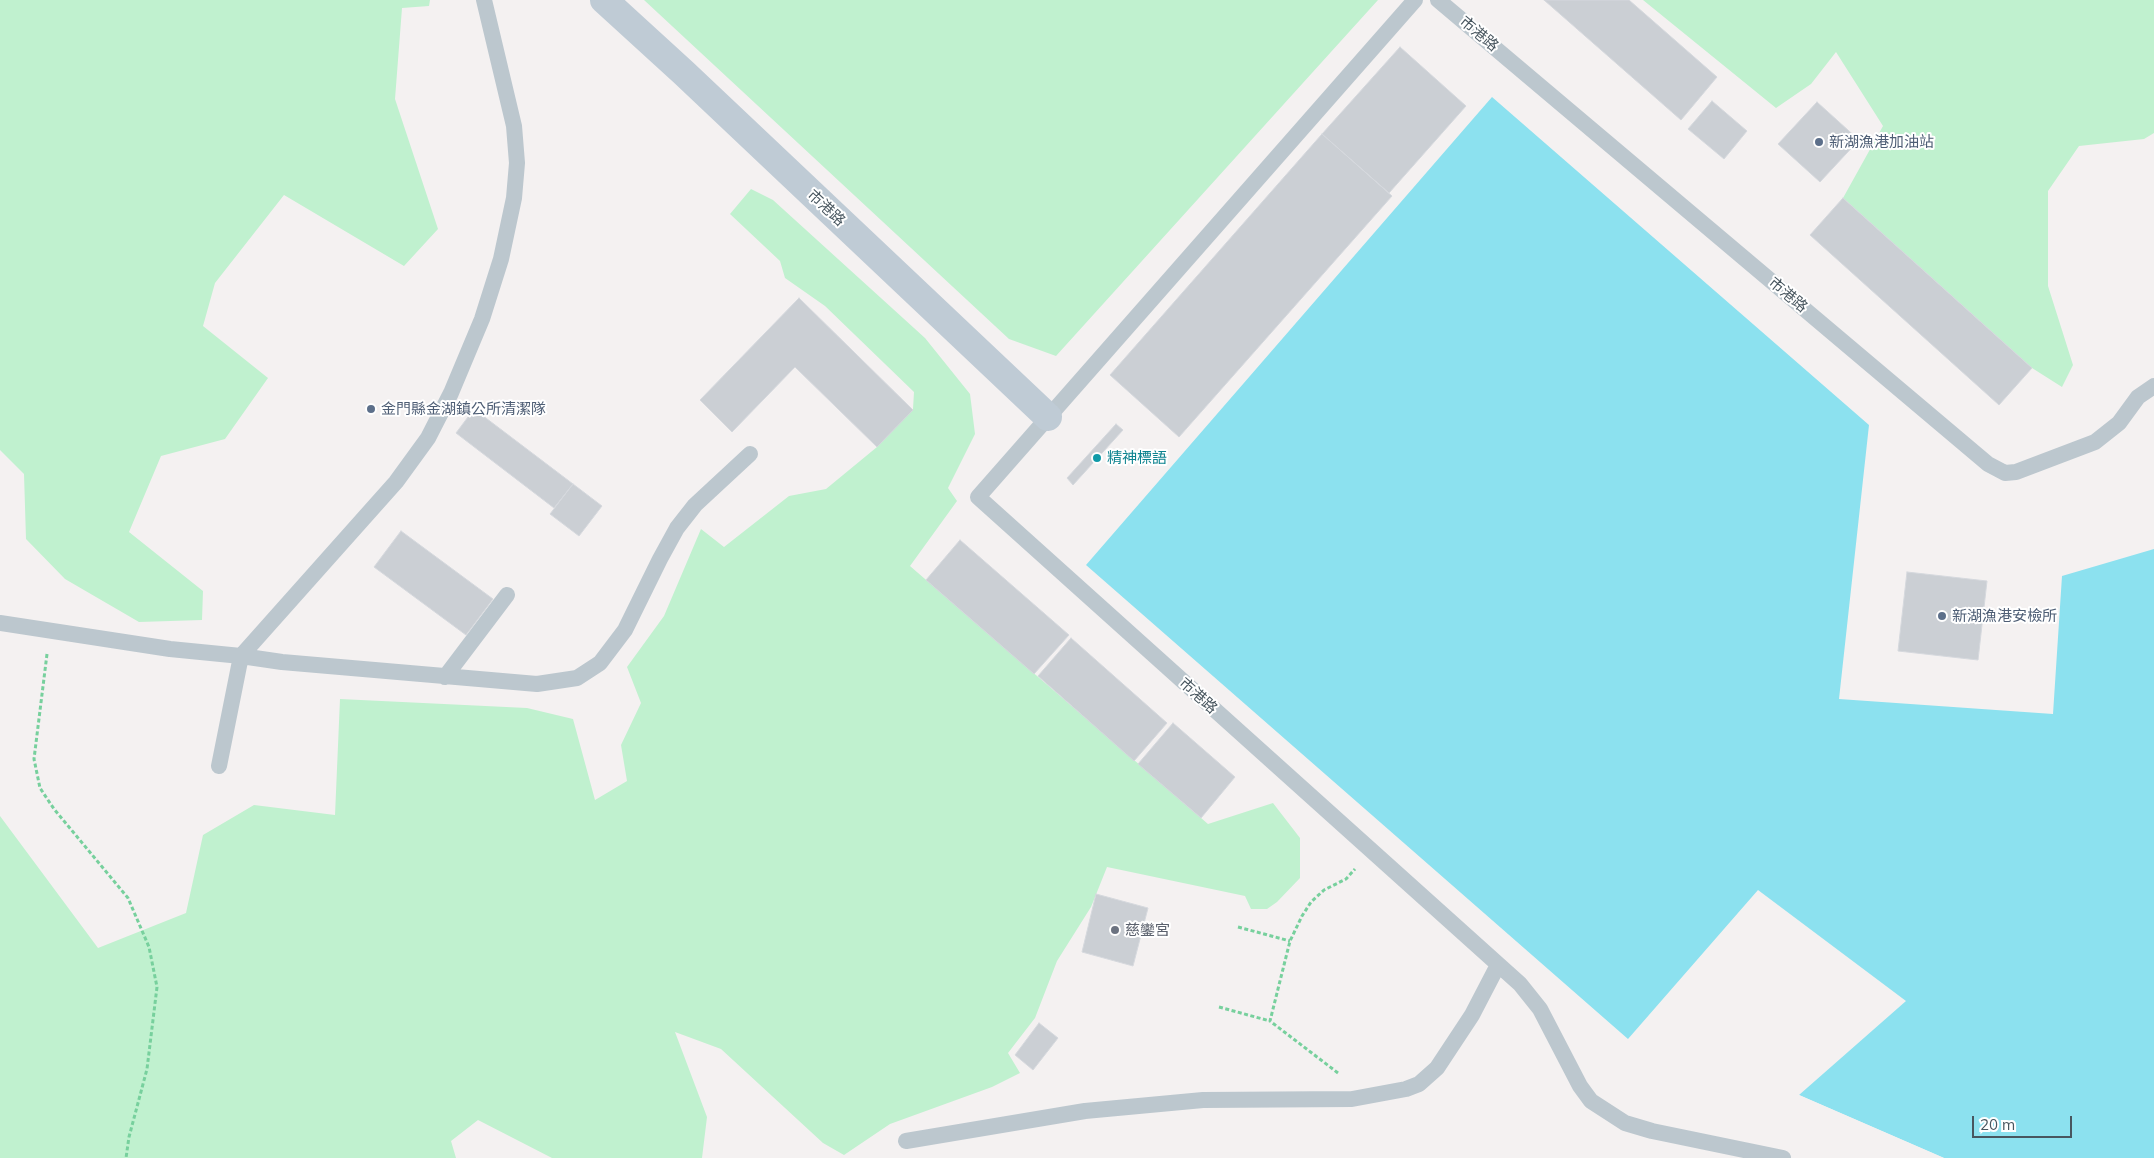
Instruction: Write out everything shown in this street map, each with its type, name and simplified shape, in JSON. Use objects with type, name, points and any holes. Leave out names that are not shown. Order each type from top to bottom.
[{"type":"street","name":"市港路","points":[[604,0],[684,73],[1048,417]]},
{"type":"lane","points":[[219,766],[241,656],[396,482],[428,438],[451,393],[482,319],[501,259],[514,198],[517,163],[514,126],[496,59],[484,0]]},
{"type":"lane","name":"市港路","points":[[1415,0],[978,497],[1520,984],[1540,1009],[1580,1086],[1591,1101],[1605,1112],[1625,1123],[1652,1131],[1783,1158]]},
{"type":"lane","name":"市港路","points":[[1438,0],[1988,464],[2005,473],[2016,472],[2095,442],[2119,423],[2138,397],[2154,386]]},
{"type":"lane","points":[[0,624],[170,649],[282,662],[537,684],[577,678],[600,664],[626,630],[677,528],[695,505],[750,454]]},
{"type":"lane","points":[[445,677],[507,595]]},
{"type":"lane","points":[[906,1141],[1085,1111],[1203,1100],[1352,1099],[1419,1084],[1437,1068],[1472,1015],[1498,965]]},
{"type":"path","points":[[50,631],[34,759],[40,788],[54,809],[128,898],[149,947],[157,987],[148,1069],[129,1137],[126,1158]]},
{"type":"path","points":[[1270,1021],[1290,941],[1302,916],[1311,902],[1324,890],[1346,879],[1372,852]]},
{"type":"path","points":[[1238,927],[1290,941]]},
{"type":"path","points":[[1219,1007],[1270,1021],[1346,1079],[1375,1095]]},
{"type":"green space","points":[[0,0],[430,0],[429,6],[402,8],[395,99],[438,229],[404,266],[284,195],[215,283],[203,326],[268,378],[225,439],[161,456],[129,532],[203,591],[202,620],[139,622],[65,579],[26,539],[24,474],[0,450]]},
{"type":"green space","points":[[644,0],[1378,0],[1056,356],[1009,339]]},
{"type":"green space","points":[[1643,0],[2154,0],[2154,133],[2144,139],[2079,146],[2048,191],[2048,286],[2073,365],[2062,387],[2032,368],[1843,198],[1883,126],[1836,52],[1811,84],[1776,108]]},
{"type":"green space","points":[[751,189],[773,200],[925,338],[970,394],[975,434],[948,488],[957,501],[910,566],[1208,824],[1273,803],[1300,838],[1300,878],[1277,902],[1267,909],[1251,909],[1245,896],[1107,867],[1091,907],[1057,961],[1035,1018],[1008,1053],[1020,1073],[992,1087],[890,1124],[844,1155],[823,1143],[721,1049],[675,1032],[707,1117],[702,1158],[552,1158],[478,1120],[451,1141],[456,1158],[0,1158],[0,816],[98,948],[186,913],[203,835],[254,805],[335,815],[340,699],[527,708],[573,719],[595,800],[627,781],[621,745],[641,703],[627,667],[664,616],[701,529],[724,547],[789,496],[826,489],[877,447],[913,409],[914,392],[825,306],[785,278],[780,261],[730,214]]},
{"type":"water","points":[[1492,97],[1869,425],[1839,699],[2053,714],[2062,576],[2154,549],[2154,1158],[1944,1158],[1799,1095],[1906,1001],[1758,890],[1628,1039],[1086,565]]},
{"type":"pier","points":[[1799,1095],[1944,1158],[1938,1158],[1797,1097]]},
{"type":"building","points":[[1544,0],[1629,0],[1717,77],[1681,120]]},
{"type":"building","points":[[1400,47],[1466,106],[1389,193],[1322,134]]},
{"type":"building","points":[[1712,101],[1747,131],[1724,159],[1688,129]]},
{"type":"building","name":"新湖漁港加油站","points":[[1817,102],[1859,140],[1820,182],[1778,144]]},
{"type":"building","points":[[1322,134],[1392,196],[1179,437],[1110,375]]},
{"type":"building","points":[[1843,198],[2032,368],[1999,405],[1810,235]]},
{"type":"building","points":[[799,298],[913,410],[877,447],[795,367],[732,432],[700,400]]},
{"type":"building","points":[[474,409],[573,484],[554,508],[456,433]]},
{"type":"building","points":[[1116,424],[1123,430],[1073,485],[1067,478]]},
{"type":"building","points":[[573,484],[602,506],[579,536],[550,514]]},
{"type":"building","points":[[401,531],[493,599],[466,635],[374,567]]},
{"type":"building","points":[[960,540],[1069,635],[1034,674],[926,580]]},
{"type":"building","name":"新湖漁港安檢所","points":[[1907,572],[1987,581],[1978,660],[1898,651]]},
{"type":"building","points":[[1071,638],[1167,723],[1134,761],[1038,676]]},
{"type":"building","points":[[1173,723],[1235,777],[1201,818],[1138,764]]},
{"type":"building","name":"慈鑾宮","points":[[1096,894],[1148,908],[1133,966],[1082,952]]},
{"type":"building","points":[[1039,1023],[1058,1038],[1033,1070],[1015,1055]]},
{"type":"place","name":"新湖漁港加油站","points":[[1819,142]]},
{"type":"place","name":"金門縣金湖鎮公所清潔隊","points":[[371,409]]},
{"type":"place","name":"精神標語","points":[[1097,458]]},
{"type":"place","name":"新湖漁港安檢所","points":[[1942,616]]},
{"type":"place","name":"慈鑾宮","points":[[1115,930]]}]
